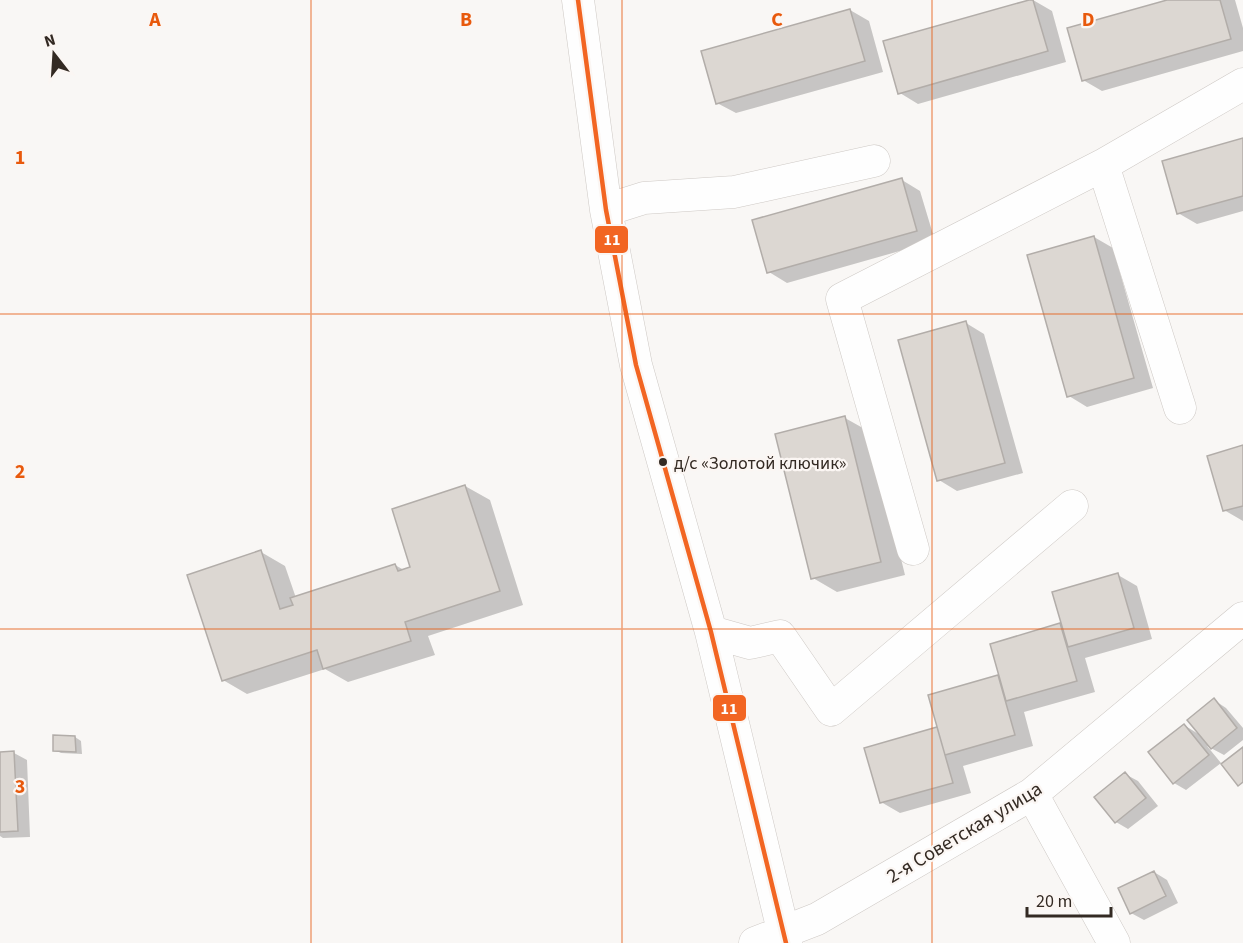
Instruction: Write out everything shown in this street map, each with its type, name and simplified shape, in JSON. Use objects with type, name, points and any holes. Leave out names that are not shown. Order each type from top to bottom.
[{"type":"street","points":[[581,0],[606,210],[636,365],[711,632],[775,939]]},
{"type":"street","points":[[913,549],[842,298],[1103,165],[1243,84]]},
{"type":"street","points":[[606,210],[644,198],[734,192],[874,161]]},
{"type":"street","points":[[1103,165],[1179,408]]},
{"type":"street","points":[[711,632],[750,643],[780,636],[831,710],[1072,506]]},
{"type":"street","name":"2-я Советская улица","points":[[775,939],[817,920],[1032,794],[1243,618]]},
{"type":"street","points":[[1032,794],[1114,943]]},
{"type":"building","points":[[1033,0],[1048,51],[898,94],[883,41]]},
{"type":"building","points":[[1167,0],[1220,0],[1231,39],[1082,81],[1067,28]]},
{"type":"building","points":[[850,9],[865,61],[716,104],[701,51]]},
{"type":"building","points":[[1243,138],[1243,196],[1177,214],[1162,161]]},
{"type":"building","points":[[902,178],[917,231],[767,273],[752,220]]},
{"type":"building","points":[[1094,236],[1134,378],[1067,397],[1027,255]]},
{"type":"building","points":[[966,321],[1005,463],[937,481],[898,340]]},
{"type":"building","points":[[845,416],[881,562],[811,579],[775,434]]},
{"type":"building","points":[[1243,445],[1243,506],[1223,511],[1207,456]]},
{"type":"building","points":[[465,485],[500,591],[405,622],[411,641],[323,669],[317,650],[222,681],[187,575],[261,550],[280,609],[293,605],[290,598],[395,564],[398,571],[410,567],[392,509]]},
{"type":"building","points":[[1118,573],[1134,628],[1068,647],[1052,592]]},
{"type":"building","points":[[1060,623],[1077,681],[1006,701],[990,644]]},
{"type":"building","points":[[998,675],[1015,735],[945,755],[928,695]]},
{"type":"building","points":[[1214,698],[1237,728],[1211,749],[1187,720]]},
{"type":"building","points":[[1184,724],[1209,755],[1173,784],[1148,752]]},
{"type":"building","points":[[937,727],[953,783],[880,803],[864,748]]},
{"type":"building","points":[[53,735],[75,736],[76,752],[53,751]]},
{"type":"building","points":[[1243,747],[1243,782],[1238,786],[1221,764]]},
{"type":"building","points":[[14,751],[18,831],[0,832],[0,752]]},
{"type":"building","points":[[1125,772],[1146,798],[1115,823],[1094,797]]},
{"type":"building","points":[[1154,871],[1166,896],[1130,914],[1118,888]]},
{"type":"transit line","name":"11","points":[[578,0],[606,210],[636,365],[711,632],[786,943]]},
{"type":"place","name":"д/с «Золотой ключик»","points":[[663,462]]}]
